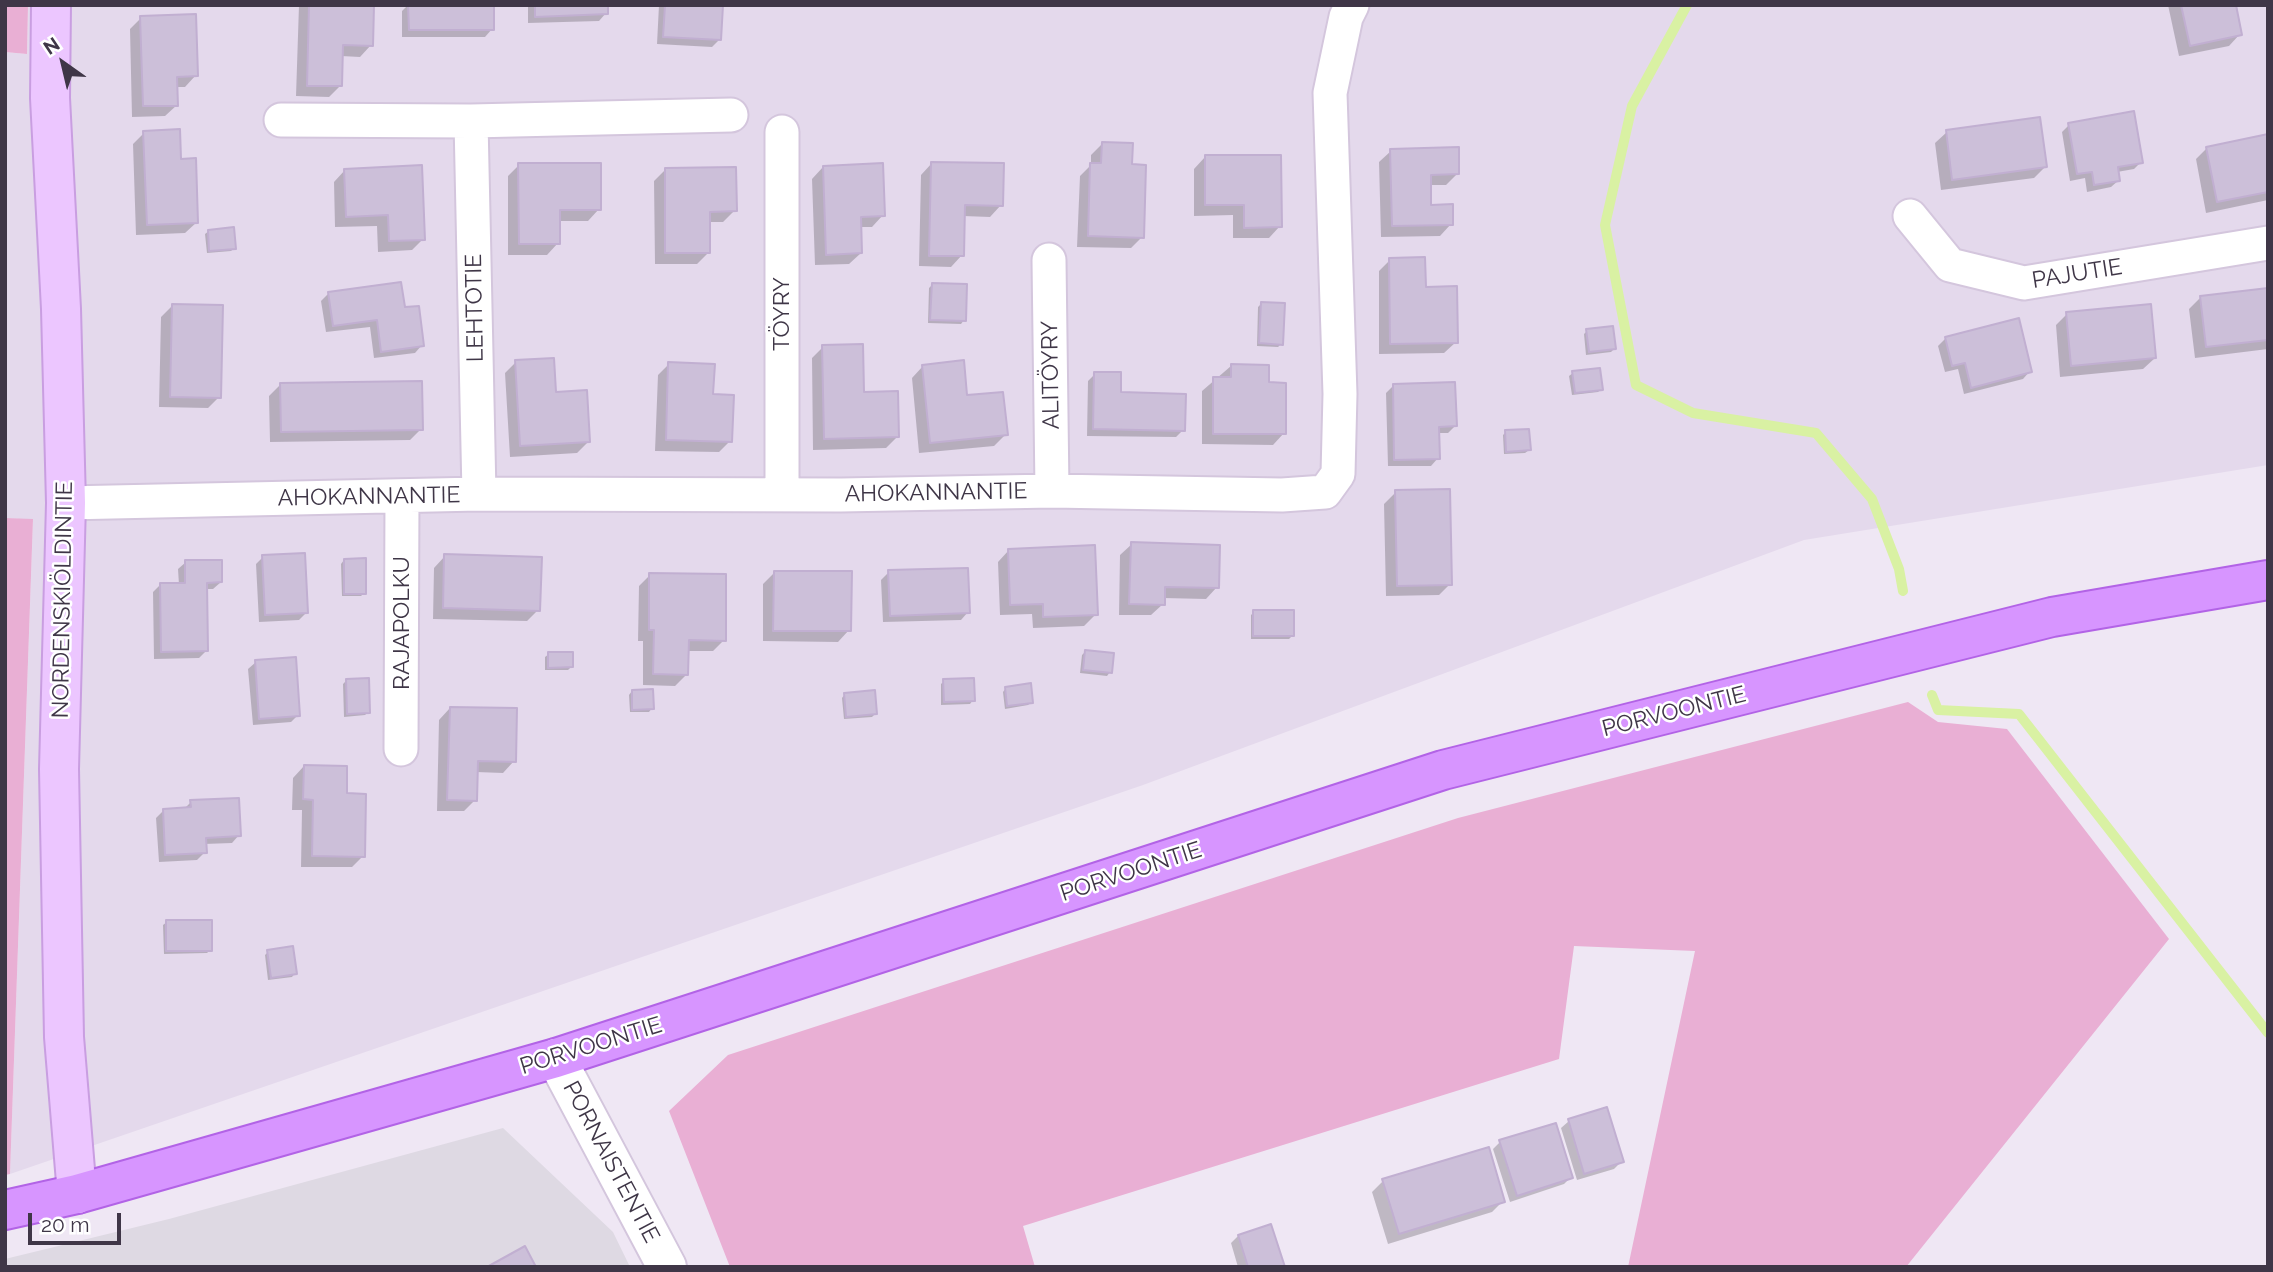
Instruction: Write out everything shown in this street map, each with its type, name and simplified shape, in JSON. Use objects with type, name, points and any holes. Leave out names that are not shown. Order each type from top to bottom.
[{"type":"main road","name":"NORDENSKIÖLDINTIE","points":[[51,5],[50,98],[61,309],[66,503],[60,769],[64,1037],[77,1194]]},
{"type":"main road","name":"PORVOONTIE","points":[[5,1210],[77,1194],[555,1058],[1443,770],[2052,617],[2268,580]]},
{"type":"street","name":"AHOKANNANTIE","points":[[66,503],[479,494],[782,495],[1052,491],[1282,495],[1325,492],[1338,474],[1340,394],[1330,93],[1341,9]]},
{"type":"street","points":[[281,120],[471,121],[731,115]]},
{"type":"street","name":"LEHTOTIE","points":[[471,121],[479,494]]},
{"type":"street","name":"TÖYRY","points":[[782,132],[782,495]]},
{"type":"street","name":"PAJUTIE","points":[[1910,216],[1951,265],[2024,283],[2268,243]]},
{"type":"street","name":"ALITÖYRY","points":[[1049,260],[1052,491]]},
{"type":"street","name":"RAJAPOLKU","points":[[401,749],[402,497]]},
{"type":"street","name":"PORNAISTENTIE","points":[[555,1058],[667,1267]]},
{"type":"shaded area","points":[[5,5],[28,5],[27,54],[5,52]]},
{"type":"shaded area","points":[[28,5],[2268,5],[2268,465],[1804,540],[1143,785],[10,1174],[33,520],[5,518],[5,52],[27,54]]},
{"type":"shaded area","points":[[5,518],[33,519],[10,1174],[5,1175]]},
{"type":"shaded area","points":[[1908,702],[1938,722],[2007,729],[2169,939],[1906,1267],[1628,1267],[1695,951],[1574,946],[1559,1059],[1023,1226],[1035,1267],[730,1267],[669,1111],[728,1055],[1458,818]]},
{"type":"shaded area","points":[[503,1128],[613,1232],[630,1267],[5,1267],[5,1259],[169,1219]]},
{"type":"building","points":[[309,5],[374,5],[373,46],[343,45],[342,86],[307,86]]},
{"type":"building","points":[[408,5],[494,5],[494,30],[409,30]]},
{"type":"building","points":[[535,5],[608,5],[608,14],[535,17]]},
{"type":"building","points":[[665,5],[723,5],[721,40],[663,37]]},
{"type":"building","points":[[2181,5],[2236,5],[2242,35],[2190,46]]},
{"type":"building","points":[[196,14],[198,76],[177,77],[178,106],[143,106],[140,16]]},
{"type":"building","points":[[2134,111],[2143,163],[2118,167],[2120,181],[2094,185],[2092,172],[2077,174],[2068,123]]},
{"type":"building","points":[[2040,117],[2047,167],[1952,180],[1946,130]]},
{"type":"building","points":[[180,129],[181,159],[196,158],[198,223],[147,225],[143,131]]},
{"type":"building","points":[[2268,134],[2268,192],[2217,202],[2206,147]]},
{"type":"building","points":[[1102,142],[1133,143],[1132,164],[1146,165],[1144,238],[1088,236],[1090,163],[1101,163]]},
{"type":"building","points":[[1459,147],[1459,174],[1431,175],[1431,205],[1453,204],[1453,225],[1392,226],[1390,149]]},
{"type":"building","points":[[1205,155],[1281,155],[1282,227],[1244,228],[1244,205],[1205,205]]},
{"type":"building","points":[[931,162],[1004,163],[1003,206],[965,205],[964,256],[929,256]]},
{"type":"building","points":[[518,163],[601,163],[601,210],[560,210],[560,244],[519,244]]},
{"type":"building","points":[[883,163],[885,216],[861,217],[862,253],[826,255],[823,166]]},
{"type":"building","points":[[422,165],[425,240],[389,241],[388,215],[346,217],[344,169]]},
{"type":"building","points":[[736,167],[737,211],[710,212],[710,253],[665,253],[665,168]]},
{"type":"building","points":[[234,227],[236,249],[209,251],[208,230]]},
{"type":"building","points":[[1425,257],[1426,287],[1457,286],[1458,343],[1390,344],[1389,258]]},
{"type":"building","points":[[401,282],[405,307],[419,306],[424,346],[381,352],[377,320],[333,326],[328,292]]},
{"type":"building","points":[[932,283],[967,284],[966,321],[930,320]]},
{"type":"building","points":[[2268,288],[2268,340],[2206,347],[2200,296]]},
{"type":"building","points":[[1261,302],[1285,303],[1283,345],[1259,343]]},
{"type":"building","points":[[172,304],[223,305],[221,398],[170,397]]},
{"type":"building","points":[[2151,304],[2156,358],[2071,366],[2066,312]]},
{"type":"building","points":[[2019,318],[2032,372],[1971,388],[1965,363],[1952,366],[1945,337]]},
{"type":"building","points":[[1613,326],[1616,349],[1589,352],[1586,329]]},
{"type":"building","points":[[863,344],[864,392],[898,391],[899,437],[824,439],[822,345]]},
{"type":"building","points":[[554,358],[556,392],[587,390],[590,442],[520,446],[515,360]]},
{"type":"building","points":[[964,360],[967,395],[1003,392],[1008,435],[930,443],[922,365]]},
{"type":"building","points":[[668,362],[715,364],[713,394],[734,395],[732,442],[666,440]]},
{"type":"building","points":[[1231,364],[1269,365],[1269,382],[1286,383],[1286,434],[1213,434],[1213,377],[1231,377]]},
{"type":"building","points":[[1600,368],[1603,390],[1575,393],[1572,371]]},
{"type":"building","points":[[1094,372],[1121,372],[1121,392],[1186,394],[1185,431],[1093,429]]},
{"type":"building","points":[[422,381],[423,430],[281,432],[280,383]]},
{"type":"building","points":[[1455,382],[1457,426],[1439,427],[1440,459],[1394,460],[1393,384]]},
{"type":"building","points":[[1529,429],[1531,450],[1506,452],[1505,430]]},
{"type":"building","points":[[1450,489],[1452,585],[1397,586],[1395,490]]},
{"type":"building","points":[[1131,542],[1220,545],[1219,588],[1165,587],[1165,605],[1129,604]]},
{"type":"building","points":[[1095,545],[1098,615],[1043,617],[1043,604],[1010,605],[1008,549]]},
{"type":"building","points":[[305,553],[308,613],[265,615],[262,555]]},
{"type":"building","points":[[444,554],[542,557],[540,611],[443,608]]},
{"type":"building","points":[[366,558],[366,594],[344,594],[344,559]]},
{"type":"building","points":[[185,560],[222,560],[222,582],[207,583],[208,651],[161,652],[160,583],[185,583]]},
{"type":"building","points":[[968,568],[970,613],[890,616],[888,570]]},
{"type":"building","points":[[774,571],[852,571],[851,631],[773,631]]},
{"type":"building","points":[[649,573],[726,574],[726,641],[689,640],[688,675],[653,674],[654,630],[649,630]]},
{"type":"building","points":[[1253,610],[1294,610],[1294,636],[1253,636]]},
{"type":"building","points":[[1085,650],[1114,653],[1112,673],[1083,670]]},
{"type":"building","points":[[548,652],[573,652],[573,667],[548,668]]},
{"type":"building","points":[[296,657],[300,716],[259,719],[255,660]]},
{"type":"building","points":[[369,678],[370,713],[347,714],[346,679]]},
{"type":"building","points":[[974,678],[975,701],[944,702],[943,679]]},
{"type":"building","points":[[1031,683],[1033,703],[1007,706],[1005,687]]},
{"type":"building","points":[[653,689],[654,709],[632,710],[632,690]]},
{"type":"building","points":[[875,690],[877,714],[846,717],[844,693]]},
{"type":"building","points":[[450,707],[517,708],[516,762],[478,761],[477,801],[447,800]]},
{"type":"building","points":[[304,765],[347,766],[347,793],[366,794],[365,857],[312,856],[313,800],[303,799]]},
{"type":"building","points":[[239,798],[241,836],[206,838],[207,853],[165,855],[163,809],[191,807],[190,800]]},
{"type":"building","points":[[166,920],[212,920],[212,951],[166,951]]},
{"type":"building","points":[[293,946],[297,974],[271,978],[267,950]]},
{"type":"building","points":[[1607,1107],[1624,1162],[1584,1174],[1568,1119]]},
{"type":"building","points":[[1556,1123],[1573,1178],[1517,1196],[1499,1140]]},
{"type":"building","points":[[1489,1147],[1505,1202],[1399,1234],[1382,1179]]},
{"type":"building","points":[[1271,1224],[1285,1267],[1248,1267],[1238,1235]]},
{"type":"building","points":[[525,1246],[536,1267],[487,1267]]},
{"type":"waterway","points":[[1687,5],[1632,106],[1605,225],[1636,385],[1693,413],[1816,433],[1872,499],[1899,569],[1903,591]]},
{"type":"waterway","points":[[1932,695],[1938,710],[2019,714],[2268,1033]]}]
